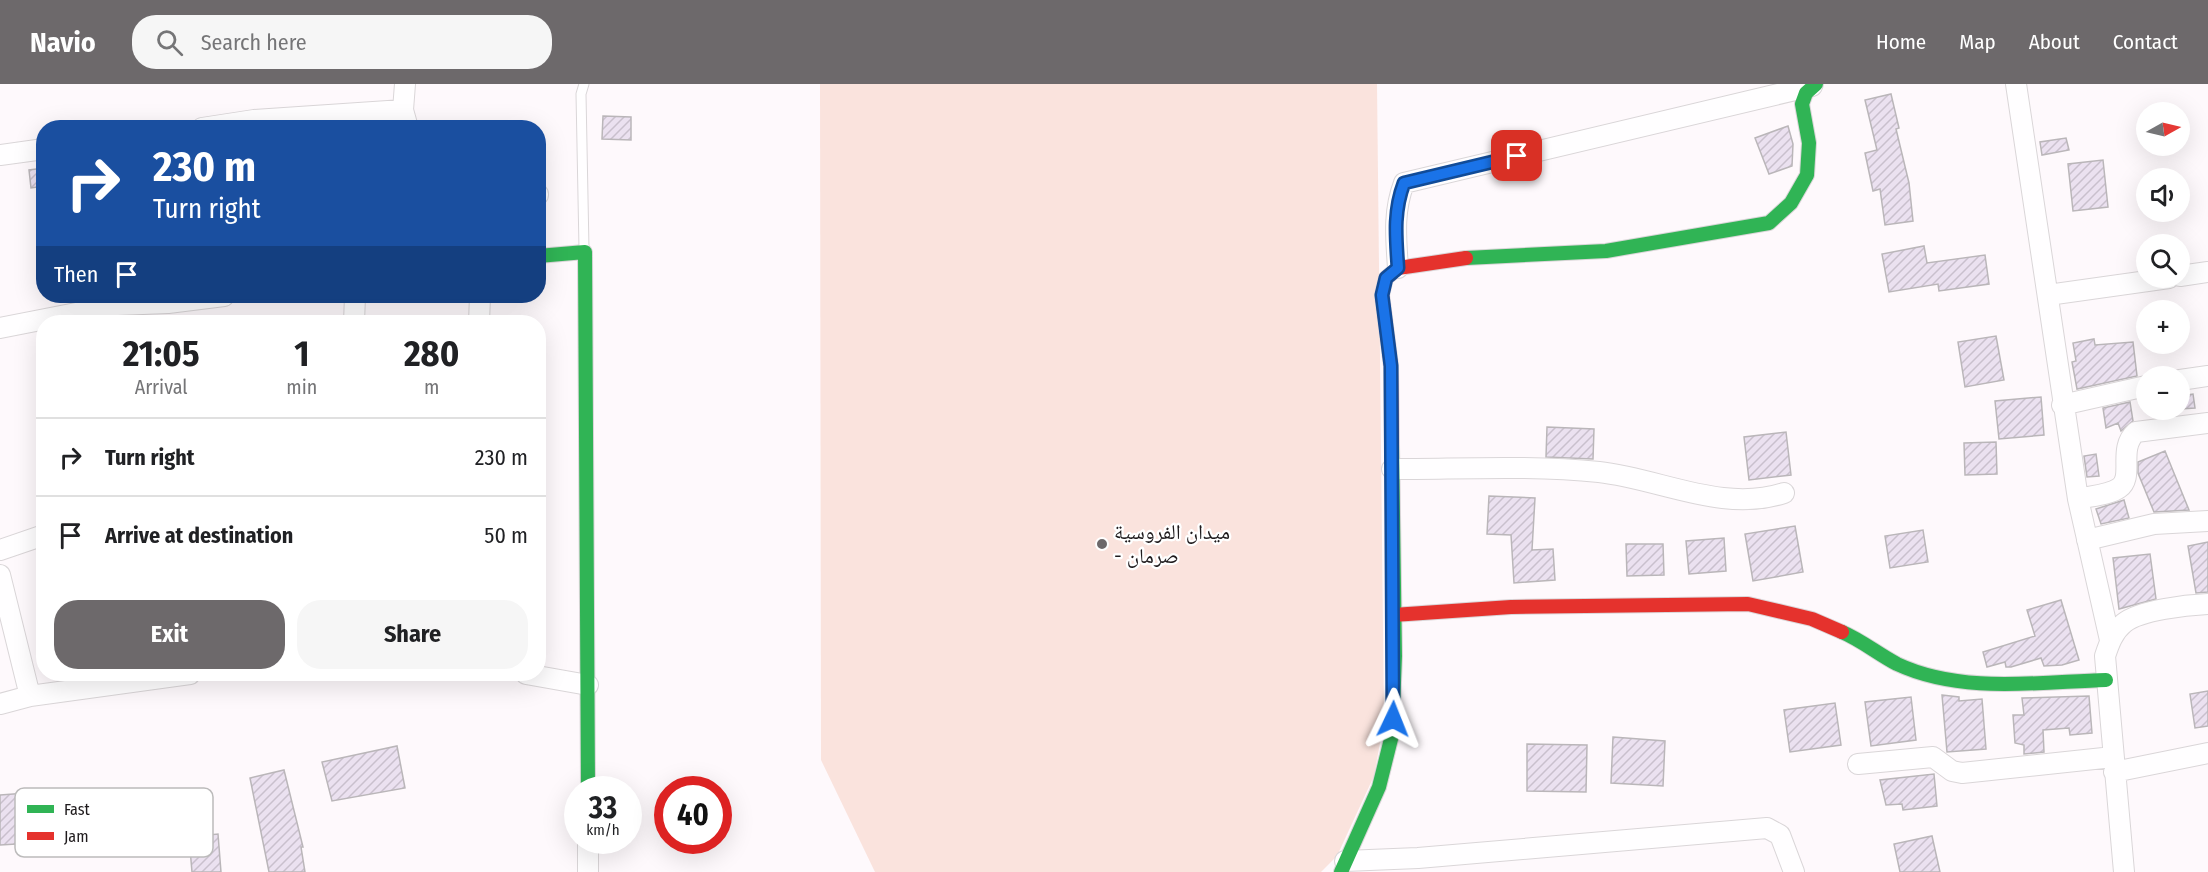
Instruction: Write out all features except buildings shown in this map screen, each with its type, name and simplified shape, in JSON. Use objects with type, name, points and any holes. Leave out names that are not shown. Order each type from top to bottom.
[{"type":"street","points":[[254,120],[406,119],[405,84]]},
{"type":"street","points":[[2016,84],[2062,405],[2078,499],[2110,640]]},
{"type":"street","points":[[1398,268],[1395,223],[1397,201],[1404,183],[1814,85]]},
{"type":"street","points":[[1343,866],[1379,787],[1392,735],[1391,366],[1382,295],[1386,278],[1398,268],[1467,258],[1606,251],[1723,234],[1769,223],[1791,203],[1807,175],[1809,143],[1802,104],[1814,85]]},
{"type":"street","points":[[0,155],[36,150]]},
{"type":"street","points":[[546,255],[585,252],[588,776]]},
{"type":"street","points":[[2190,275],[2208,272]]},
{"type":"street","points":[[2048,295],[2136,283]]},
{"type":"street","points":[[65,315],[124,303]]},
{"type":"street","points":[[0,328],[36,321]]},
{"type":"street","points":[[2190,379],[2208,376]]},
{"type":"street","points":[[2062,405],[2136,388]]},
{"type":"street","points":[[2078,499],[2115,490],[2123,484],[2126,476],[2126,447],[2136,432],[2208,423]]},
{"type":"street","points":[[1392,469],[1545,469],[1598,472],[1641,478],[1715,498],[1739,501],[1768,498],[1784,493]]},
{"type":"street","points":[[2087,540],[2154,524],[2208,521]]},
{"type":"street","points":[[0,550],[36,538]]},
{"type":"street","points":[[0,575],[30,696]]},
{"type":"street","points":[[2124,872],[2105,656],[2110,640],[2125,622],[2139,616],[2208,603]]},
{"type":"street","points":[[1393,615],[1510,607],[1748,604],[1812,619],[1851,636],[1898,664],[1946,680],[1981,683],[2106,680]]},
{"type":"street","points":[[546,678],[588,685]]},
{"type":"street","points":[[0,704],[30,696],[139,681]]},
{"type":"street","points":[[1858,764],[1933,757],[1959,774],[2113,765],[2208,753]]},
{"type":"street","points":[[1343,866],[1767,828],[1780,835],[1794,872]]},
{"type":"street","points":[[588,854],[588,872]]},
{"type":"lane","points":[[584,84],[581,94],[585,252]]},
{"type":"shaded area","name":"ميدان الفروسية - صرمان","points":[[820,84],[1377,84],[1384,721],[1374,776],[1337,856],[1321,872],[875,872],[821,760]]},
{"type":"traffic: fast","points":[[1466,258],[1606,251],[1769,223],[1791,203],[1807,175],[1809,143],[1802,104],[1806,93],[1816,84]]},
{"type":"traffic: fast","points":[[546,255],[585,252],[588,776]]},
{"type":"traffic: fast","points":[[1341,872],[1379,787],[1392,735],[1395,656],[1392,444]]},
{"type":"traffic: fast","points":[[1842,632],[1897,664],[1947,679],[2000,684],[2106,680]]},
{"type":"traffic: jam","points":[[1392,444],[1391,366],[1382,295],[1386,278],[1398,268],[1466,258]]},
{"type":"traffic: jam","points":[[1393,615],[1511,607],[1748,604],[1812,619],[1842,632]]},
{"type":"place","name":"ميدان الفروسية - صرمان","points":[[1102,544]]},
{"type":"route","points":[[1393,719],[1395,656],[1391,366],[1382,295],[1386,278],[1398,268],[1395,223],[1397,201],[1404,183],[1517,156]]}]
